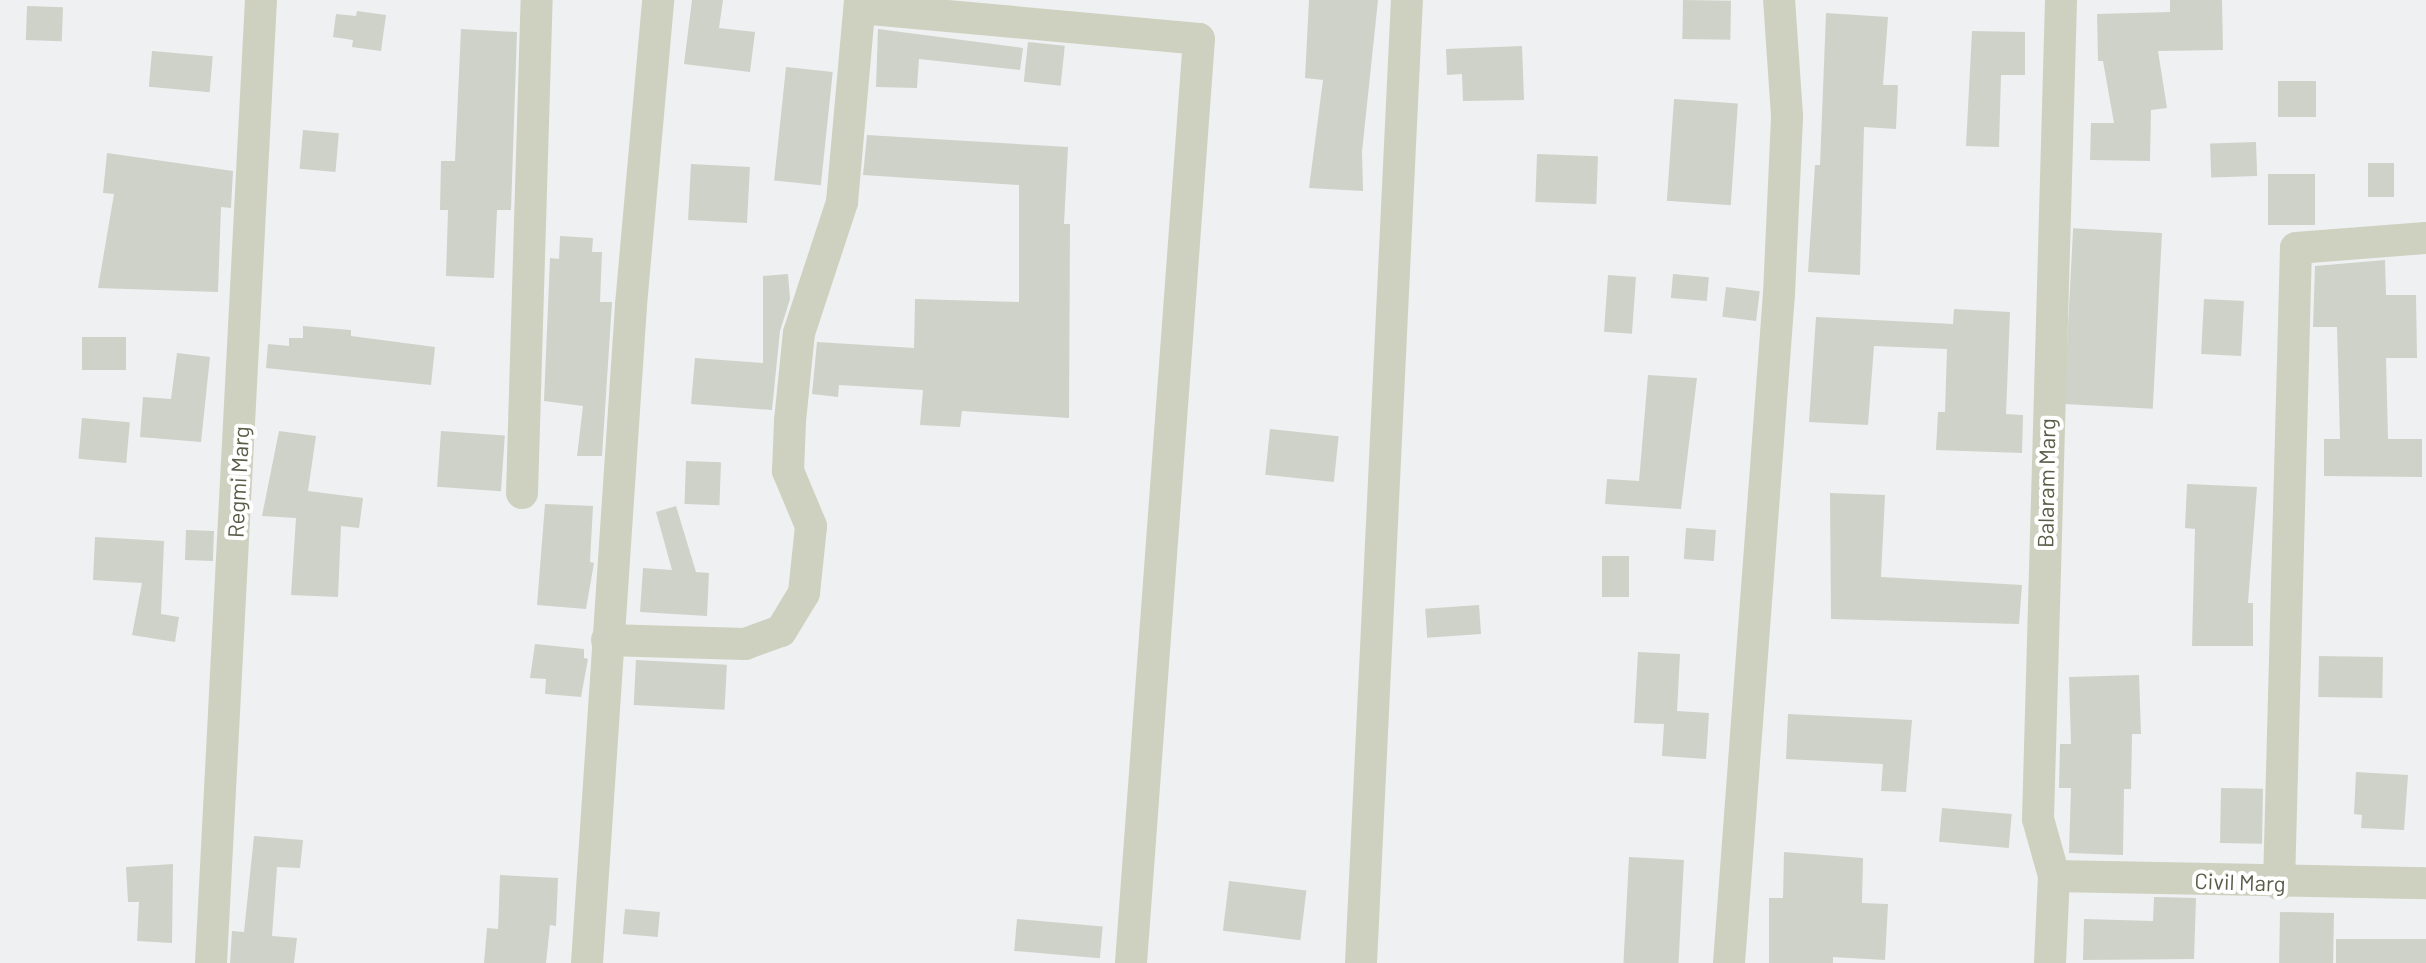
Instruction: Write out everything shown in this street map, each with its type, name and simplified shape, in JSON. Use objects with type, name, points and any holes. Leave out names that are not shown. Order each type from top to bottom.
[{"type":"street","name":"Regmi Marg","points":[[211,963],[261,0]]},
{"type":"street","points":[[522,493],[537,0]]},
{"type":"street","points":[[587,963],[607,640],[658,0]]},
{"type":"street","points":[[1361,963],[1407,0]]},
{"type":"street","points":[[1729,963],[1779,294],[1787,116],[1779,0]]},
{"type":"street","name":"Balaram Marg","points":[[2050,963],[2054,876],[2038,819],[2061,0]]},
{"type":"street","points":[[607,640],[745,644],[781,631],[804,593],[811,526],[788,471],[792,406],[799,333],[842,202],[860,4],[1199,39],[1131,963]]},
{"type":"street","points":[[2279,884],[2296,248],[2426,238]]},
{"type":"street","name":"Civil Marg","points":[[2054,876],[2279,884],[2426,883]]},
{"type":"building","points":[[692,0],[723,0],[719,28],[755,32],[750,72],[684,64]]},
{"type":"building","points":[[1309,0],[1378,0],[1362,152],[1363,191],[1309,188],[1323,80],[1305,78]]},
{"type":"building","points":[[1683,0],[1731,1],[1730,40],[1682,39]]},
{"type":"building","points":[[2170,0],[2222,0],[2223,50],[2158,51],[2167,108],[2151,110],[2150,161],[2090,160],[2091,123],[2114,123],[2103,61],[2098,61],[2097,14],[2170,12]]},
{"type":"building","points":[[27,6],[63,7],[62,41],[26,40]]},
{"type":"building","points":[[357,11],[386,15],[381,51],[352,47],[353,40],[333,37],[336,14],[356,16]]},
{"type":"building","points":[[1826,13],[1888,17],[1883,85],[1898,85],[1896,129],[1864,127],[1860,275],[1808,272],[1815,165],[1820,165]]},
{"type":"building","points":[[461,29],[517,32],[511,210],[497,210],[494,278],[446,276],[448,210],[440,210],[441,161],[455,161]]},
{"type":"building","points":[[878,29],[1023,48],[1020,70],[919,59],[917,88],[876,87]]},
{"type":"building","points":[[1972,31],[2025,32],[2025,75],[2001,75],[1999,147],[1966,146]]},
{"type":"building","points":[[1028,42],[1065,46],[1061,86],[1024,82]]},
{"type":"building","points":[[1522,46],[1524,100],[1463,101],[1462,74],[1447,75],[1446,49]]},
{"type":"building","points":[[152,51],[213,56],[210,92],[149,87]]},
{"type":"building","points":[[786,67],[833,72],[821,185],[774,180]]},
{"type":"building","points":[[2278,81],[2316,81],[2316,117],[2278,117]]},
{"type":"building","points":[[1674,99],[1738,103],[1731,205],[1667,201]]},
{"type":"building","points":[[303,130],[339,133],[335,172],[300,169]]},
{"type":"building","points":[[867,135],[1068,147],[1064,224],[1070,224],[1069,418],[962,411],[960,427],[920,425],[923,390],[839,385],[838,397],[812,394],[817,342],[914,348],[915,299],[1019,302],[1019,185],[863,175]]},
{"type":"building","points":[[2256,142],[2257,176],[2211,178],[2210,144]]},
{"type":"building","points":[[107,153],[233,171],[231,208],[221,207],[218,292],[98,288],[114,194],[103,193]]},
{"type":"building","points":[[1537,154],[1598,156],[1596,204],[1535,202]]},
{"type":"building","points":[[2368,163],[2394,163],[2394,197],[2368,197]]},
{"type":"building","points":[[691,164],[750,167],[747,223],[688,220]]},
{"type":"building","points":[[2268,174],[2315,174],[2315,225],[2268,225]]},
{"type":"building","points":[[2073,228],[2162,233],[2153,409],[2064,404]]},
{"type":"building","points":[[560,236],[593,238],[592,252],[602,252],[600,302],[612,302],[602,456],[577,456],[583,406],[544,401],[550,258],[559,259]]},
{"type":"building","points":[[2385,260],[2386,295],[2416,295],[2417,358],[2386,358],[2388,439],[2422,439],[2422,477],[2324,476],[2324,439],[2340,439],[2337,327],[2313,327],[2315,266]]},
{"type":"building","points":[[788,274],[790,299],[780,331],[772,410],[691,404],[695,358],[763,363],[763,276]]},
{"type":"building","points":[[1673,274],[1709,277],[1707,301],[1671,298]]},
{"type":"building","points":[[1608,275],[1636,277],[1632,334],[1604,332]]},
{"type":"building","points":[[1726,287],[1760,291],[1756,321],[1722,317]]},
{"type":"building","points":[[2204,299],[2244,301],[2241,356],[2201,354]]},
{"type":"building","points":[[1954,309],[2010,312],[2006,414],[2023,415],[2022,453],[1936,450],[1938,412],[1945,412],[1947,349],[1874,346],[1868,425],[1809,422],[1816,317],[1953,324]]},
{"type":"building","points":[[303,326],[351,330],[351,336],[435,347],[431,385],[266,368],[268,344],[289,346],[289,338],[303,338]]},
{"type":"building","points":[[82,337],[126,337],[126,370],[82,370]]},
{"type":"building","points":[[177,353],[210,357],[201,442],[140,437],[143,397],[171,399]]},
{"type":"building","points":[[1648,375],[1697,378],[1681,509],[1605,504],[1607,479],[1639,481]]},
{"type":"building","points":[[82,418],[130,422],[126,463],[78,459]]},
{"type":"building","points":[[1270,429],[1339,436],[1334,482],[1265,475]]},
{"type":"building","points":[[279,431],[316,436],[308,491],[363,498],[359,528],[341,526],[338,597],[291,595],[296,518],[262,516]]},
{"type":"building","points":[[441,431],[505,435],[501,491],[437,487]]},
{"type":"building","points":[[686,461],[721,462],[719,505],[684,504]]},
{"type":"building","points":[[2187,484],[2257,487],[2248,603],[2253,603],[2253,646],[2192,646],[2195,529],[2185,528]]},
{"type":"building","points":[[1830,493],[1885,495],[1881,577],[2022,585],[2019,624],[1831,619]]},
{"type":"building","points":[[545,504],[593,506],[590,562],[594,563],[586,609],[537,605]]},
{"type":"building","points":[[676,506],[696,572],[709,573],[707,616],[640,612],[643,568],[672,570],[656,512]]},
{"type":"building","points":[[1686,528],[1716,530],[1714,561],[1684,559]]},
{"type":"building","points":[[186,530],[214,531],[213,561],[185,560]]},
{"type":"building","points":[[95,537],[164,541],[161,614],[179,617],[175,642],[132,635],[142,583],[93,580]]},
{"type":"building","points":[[1602,556],[1629,556],[1629,597],[1602,597]]},
{"type":"building","points":[[1479,605],[1481,634],[1427,638],[1425,609]]},
{"type":"building","points":[[535,644],[584,649],[584,658],[588,659],[581,697],[545,694],[546,679],[530,678]]},
{"type":"building","points":[[1638,652],[1680,654],[1677,711],[1709,713],[1706,759],[1662,756],[1664,724],[1634,723]]},
{"type":"building","points":[[2319,656],[2383,657],[2382,698],[2318,697]]},
{"type":"building","points":[[636,660],[727,665],[725,710],[634,705]]},
{"type":"building","points":[[2139,675],[2141,734],[2132,734],[2131,789],[2124,789],[2123,855],[2069,853],[2071,788],[2059,788],[2060,744],[2071,744],[2069,677]]},
{"type":"building","points":[[1788,714],[1912,720],[1906,792],[1881,791],[1883,764],[1786,759]]},
{"type":"building","points":[[2356,772],[2408,775],[2404,830],[2361,828],[2362,815],[2354,814]]},
{"type":"building","points":[[2221,788],[2263,789],[2262,844],[2220,843]]},
{"type":"building","points":[[1942,808],[2012,814],[2009,848],[1939,842]]},
{"type":"building","points":[[254,836],[303,840],[300,868],[277,867],[272,936],[297,938],[294,963],[230,963],[232,931],[244,932]]},
{"type":"building","points":[[1784,852],[1863,858],[1862,903],[1888,904],[1885,960],[1833,957],[1833,963],[1769,963],[1769,898],[1783,898]]},
{"type":"building","points":[[1629,857],[1684,860],[1679,963],[1623,963]]},
{"type":"building","points":[[173,864],[172,943],[137,941],[139,902],[128,902],[126,867]]},
{"type":"building","points":[[500,875],[558,878],[556,926],[550,925],[546,963],[484,963],[487,928],[498,929]]},
{"type":"building","points":[[1229,881],[1306,891],[1300,940],[1223,931]]},
{"type":"building","points":[[2154,897],[2196,898],[2194,959],[2083,960],[2084,919],[2153,921]]},
{"type":"building","points":[[625,909],[660,912],[658,937],[623,934]]},
{"type":"building","points":[[2280,912],[2334,913],[2333,963],[2279,963]]},
{"type":"building","points":[[1017,919],[1103,926],[1100,958],[1014,951]]},
{"type":"building","points":[[2336,939],[2426,939],[2426,963],[2336,963]]}]
